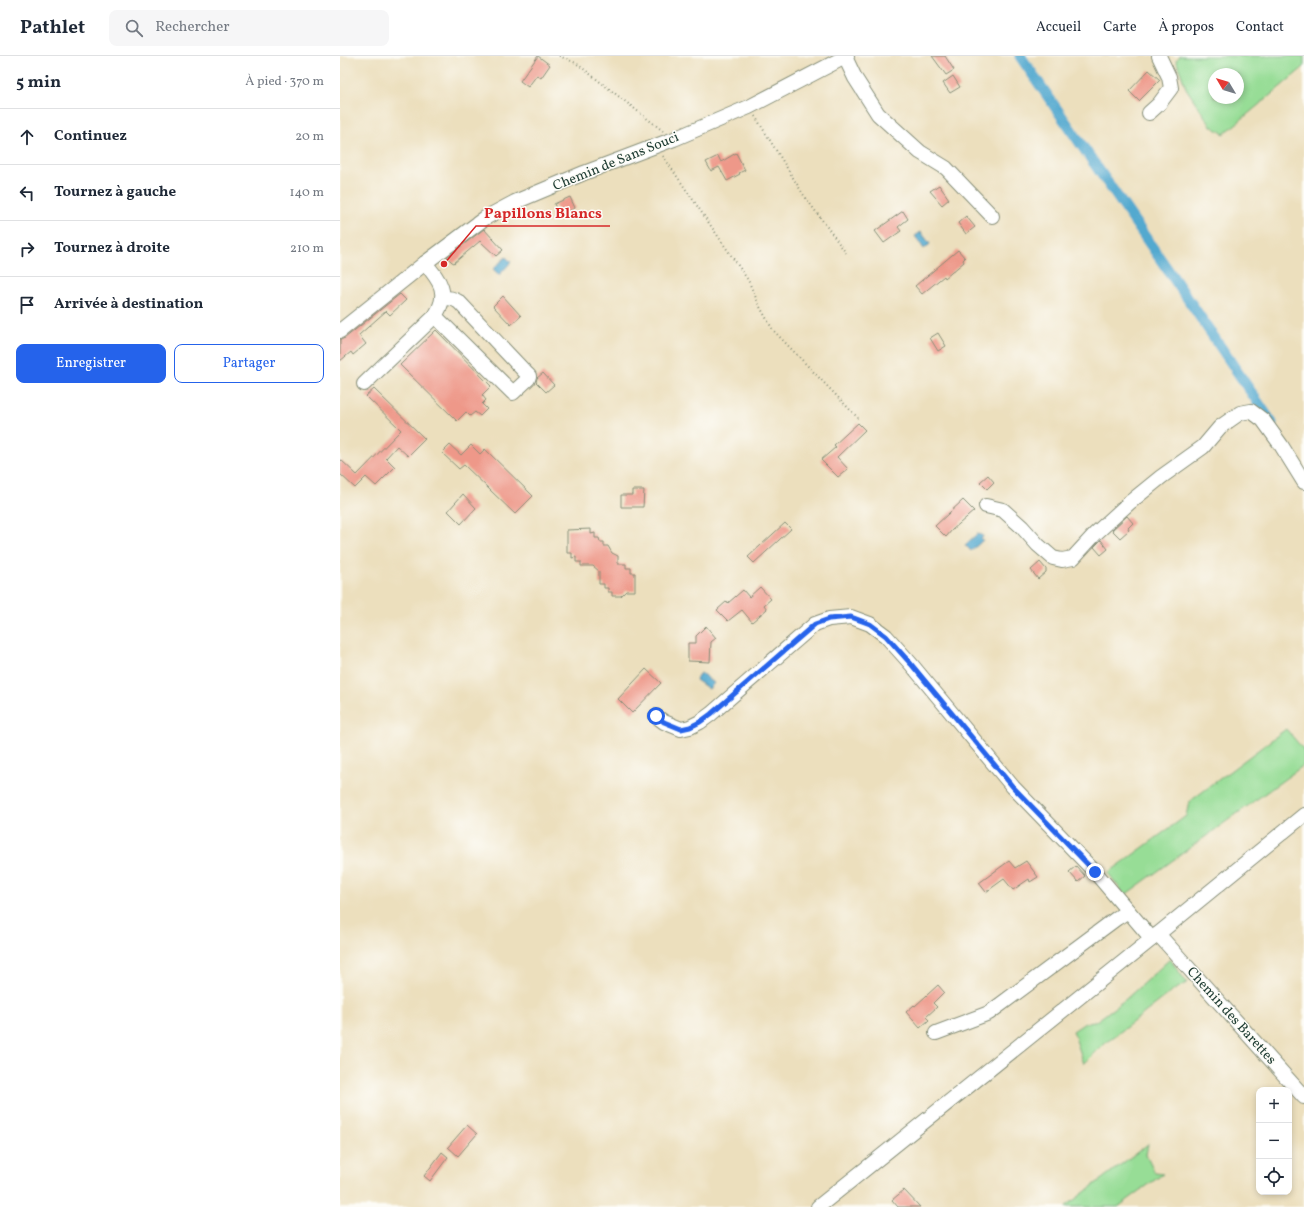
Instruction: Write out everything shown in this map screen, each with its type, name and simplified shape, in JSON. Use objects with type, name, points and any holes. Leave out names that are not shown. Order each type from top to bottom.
[{"type":"street","points":[[1150,113],[1171,88],[1169,77],[1159,56]]},
{"type":"street","name":"Chemin de Sans Souci","points":[[340,331],[484,218],[515,202],[584,173],[657,146],[749,107],[846,57]]},
{"type":"street","points":[[846,57],[855,78],[878,114],[920,152],[946,168],[992,216]]},
{"type":"street","points":[[364,384],[435,316],[438,311],[442,298],[441,284],[425,263]]},
{"type":"street","points":[[435,316],[513,393],[528,379],[527,374],[459,302],[451,298],[442,298]]},
{"type":"street","points":[[986,506],[1003,510],[1053,558],[1062,560],[1073,558],[1095,534],[1129,503],[1161,477],[1203,447],[1220,427],[1240,414],[1251,411],[1263,420],[1281,445],[1304,482]]},
{"type":"street","name":"Chemin des Barettes","points":[[656,716],[664,722],[681,729],[690,727],[711,714],[815,624],[829,619],[851,617],[870,624],[886,636],[911,664],[1013,787],[1095,872],[1128,911],[1155,936],[1304,1097]]},
{"type":"street","points":[[818,1207],[1304,815]]},
{"type":"street","points":[[936,1033],[989,1013],[1128,911]]},
{"type":"path","points":[[559,56],[576,63],[674,139]]},
{"type":"path","points":[[749,107],[803,194],[846,253]]},
{"type":"path","points":[[657,146],[748,280],[760,307],[773,330],[858,418]]},
{"type":"green space","points":[[1180,56],[1304,56],[1304,67],[1224,134],[1211,126],[1186,88],[1176,60]]},
{"type":"green space","points":[[1286,729],[1304,750],[1304,765],[1125,895],[1108,873],[1186,816],[1189,802]]},
{"type":"green space","points":[[1170,959],[1187,983],[1174,990],[1102,1046],[1084,1064],[1073,1031],[1085,1023],[1095,1022],[1126,999]]},
{"type":"green space","points":[[1148,1144],[1146,1155],[1155,1173],[1163,1174],[1118,1207],[1065,1207]]},
{"type":"water","points":[[921,232],[930,244],[924,249],[915,236]]},
{"type":"water","points":[[506,257],[511,262],[499,275],[493,269]]},
{"type":"water","points":[[977,534],[982,535],[983,537],[981,539],[983,540],[971,551],[965,545]]},
{"type":"water","points":[[701,673],[714,683],[709,689],[696,680],[698,675]]},
{"type":"building","points":[[538,56],[550,65],[541,78],[537,75],[528,87],[520,81]]},
{"type":"building","points":[[932,56],[945,56],[954,70],[946,75]]},
{"type":"building","points":[[1149,70],[1160,80],[1139,101],[1129,91]]},
{"type":"building","points":[[953,76],[960,87],[950,93],[943,83]]},
{"type":"building","points":[[736,153],[745,170],[727,181],[719,167],[711,171],[706,162],[718,156],[721,162]]},
{"type":"building","points":[[939,185],[949,199],[942,205],[930,191]]},
{"type":"building","points":[[570,197],[575,208],[560,216],[554,204]]},
{"type":"building","points":[[903,211],[908,219],[898,227],[901,231],[884,243],[875,231]]},
{"type":"building","points":[[966,216],[975,227],[966,234],[958,223]]},
{"type":"building","points":[[484,229],[503,250],[496,256],[480,241],[454,263],[447,257]]},
{"type":"building","points":[[958,250],[965,258],[963,260],[964,262],[945,278],[944,276],[922,294],[915,286]]},
{"type":"building","points":[[400,294],[406,300],[390,315],[386,311],[359,335],[366,344],[353,355],[351,352],[340,361],[340,340],[345,338]]},
{"type":"building","points":[[503,296],[521,316],[511,325],[493,306]]},
{"type":"building","points":[[436,330],[491,386],[482,395],[486,400],[482,404],[487,409],[480,416],[475,412],[470,416],[466,412],[457,421],[400,365]]},
{"type":"building","points":[[938,333],[946,346],[938,351],[930,338]]},
{"type":"building","points":[[543,373],[554,385],[546,392],[536,382],[537,378]]},
{"type":"building","points":[[374,389],[425,439],[408,456],[397,446],[386,458],[395,467],[376,486],[366,477],[355,488],[340,474],[340,459],[357,475],[401,430],[366,396]]},
{"type":"building","points":[[858,423],[865,430],[837,457],[848,469],[838,477],[821,460],[836,447],[834,445]]},
{"type":"building","points":[[450,445],[461,455],[471,445],[480,454],[485,449],[533,496],[515,514],[464,465],[459,469],[442,453]]},
{"type":"building","points":[[988,475],[994,482],[987,489],[980,482]]},
{"type":"building","points":[[632,490],[644,490],[643,507],[621,507],[621,495],[632,495]]},
{"type":"building","points":[[463,494],[476,508],[461,524],[448,511]]},
{"type":"building","points":[[963,500],[974,511],[946,537],[935,526]]},
{"type":"building","points":[[1127,516],[1133,523],[1128,528],[1129,530],[1120,538],[1112,530]]},
{"type":"building","points":[[785,523],[791,529],[754,563],[748,557]]},
{"type":"building","points":[[591,529],[591,534],[595,533],[595,538],[599,538],[600,542],[604,542],[604,546],[608,546],[612,553],[618,556],[618,564],[626,564],[626,568],[631,568],[631,573],[635,573],[635,591],[626,591],[621,596],[612,596],[612,592],[608,592],[608,588],[604,588],[604,584],[599,584],[599,571],[593,566],[581,566],[581,562],[576,562],[576,557],[572,558],[572,553],[567,553],[567,530]]},
{"type":"building","points":[[1101,540],[1108,549],[1101,555],[1094,547]]},
{"type":"building","points":[[1040,562],[1046,569],[1046,572],[1038,579],[1031,570]]},
{"type":"building","points":[[760,587],[771,599],[764,605],[767,609],[752,622],[742,610],[728,621],[717,610],[743,590],[749,597]]},
{"type":"building","points":[[706,626],[716,638],[711,642],[710,662],[688,661],[688,643],[696,643],[696,636]]},
{"type":"building","points":[[646,669],[661,683],[632,713],[618,699]]},
{"type":"building","points":[[1009,861],[1015,868],[1026,861],[1038,877],[1030,882],[1029,879],[1013,890],[1004,879],[986,892],[979,883]]},
{"type":"building","points":[[1076,866],[1085,876],[1078,882],[1069,872]]},
{"type":"building","points":[[938,985],[944,992],[933,1003],[937,1007],[926,1017],[929,1020],[920,1028],[906,1012],[914,1005],[915,1006]]},
{"type":"building","points":[[467,1125],[477,1134],[458,1156],[448,1147]]},
{"type":"building","points":[[442,1152],[448,1157],[430,1181],[424,1176]]},
{"type":"building","points":[[904,1190],[920,1207],[898,1207],[892,1200]]},
{"type":"waterway","points":[[1020,56],[1272,423]]},
{"type":"place","name":"Papillons Blancs","points":[[444,264]]},
{"type":"route","points":[[656,716],[664,722],[681,729],[690,727],[700,722],[815,624],[829,619],[851,617],[870,624],[886,636],[1013,787],[1095,872]]}]
